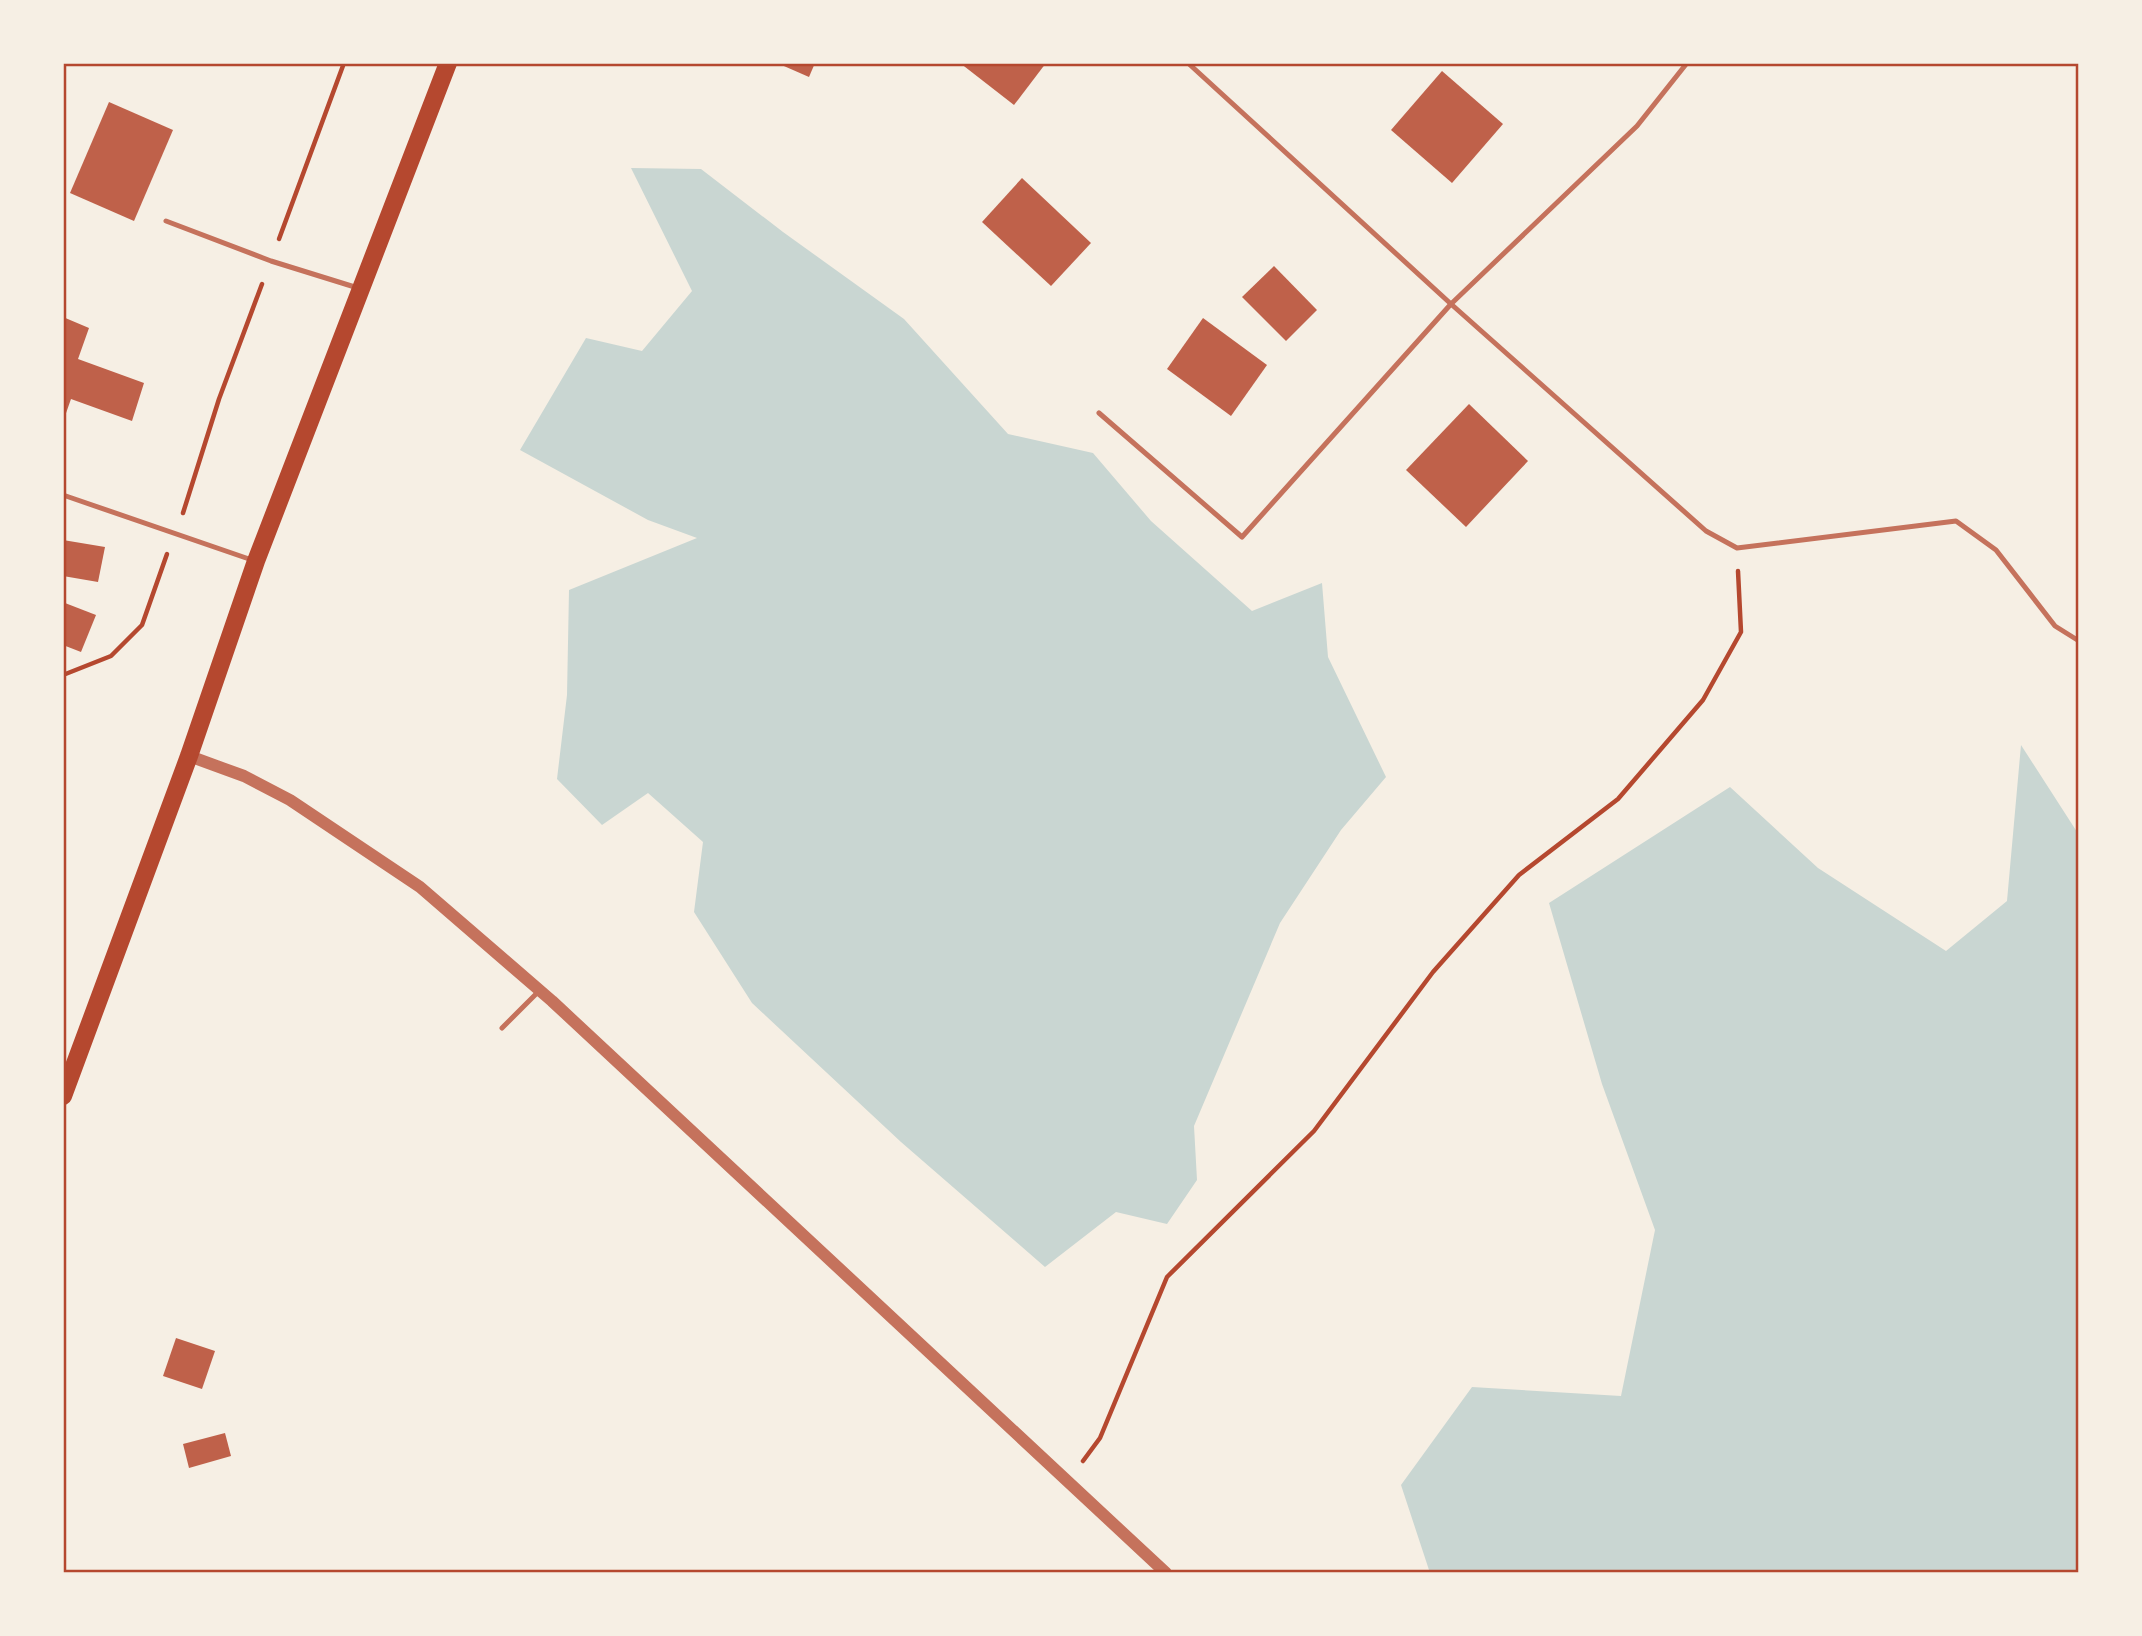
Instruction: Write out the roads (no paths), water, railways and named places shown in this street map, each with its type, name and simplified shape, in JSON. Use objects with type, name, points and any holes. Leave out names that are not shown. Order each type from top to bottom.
[{"type":"main road","points":[[63,1096],[190,756],[256,561],[448,63]]},
{"type":"street","points":[[190,756],[244,776],[290,800],[420,887],[539,990],[1166,1573]]},
{"type":"lane","points":[[1188,63],[1451,304],[1706,531],[1737,548],[1956,520],[1996,550],[2054,626],[2079,641]]},
{"type":"lane","points":[[1099,413],[1242,537],[1451,304],[1637,126],[1687,63]]},
{"type":"lane","points":[[166,221],[271,261],[361,289]]},
{"type":"lane","points":[[63,495],[256,561]]},
{"type":"lane","points":[[502,1028],[539,990]]}]
